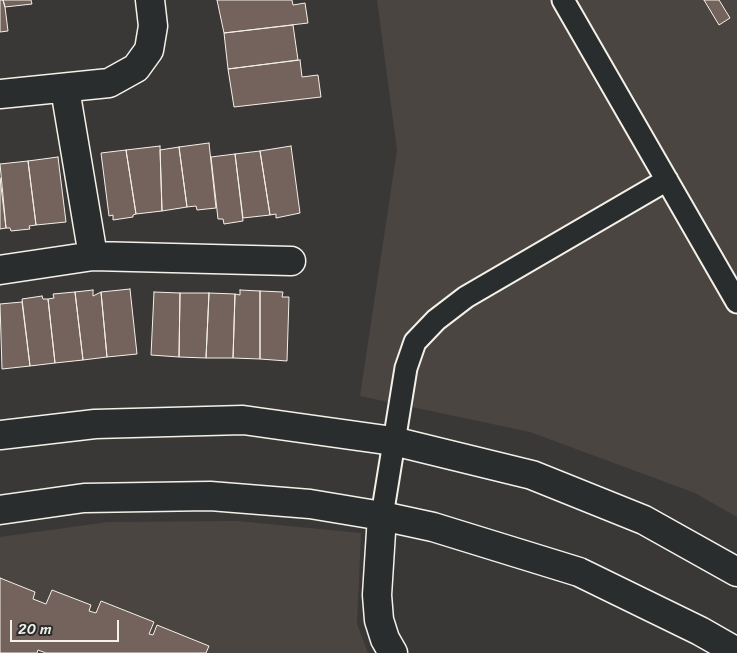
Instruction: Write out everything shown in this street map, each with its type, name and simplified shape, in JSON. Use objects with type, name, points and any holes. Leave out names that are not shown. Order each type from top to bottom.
[{"type":"street","points":[[0,94],[110,83],[136,68],[149,50],[152,26],[150,0]]},
{"type":"street","points":[[65,89],[93,256]]},
{"type":"street","points":[[0,270],[93,256],[291,262]]},
{"type":"street","points":[[0,435],[95,424],[243,420],[392,441],[532,475],[644,520],[737,572]]},
{"type":"street","points":[[0,510],[84,498],[210,496],[310,504],[382,516],[433,527],[579,572],[700,631],[737,652]]},
{"type":"street","points":[[382,516],[377,595],[379,620],[385,639],[393,653]]},
{"type":"lane","points":[[563,0],[737,302]]},
{"type":"lane","points":[[382,516],[392,441],[406,368],[416,342],[436,320],[466,297],[667,180]]},
{"type":"shaded area","points":[[377,0],[737,0],[737,517],[695,493],[530,432],[360,396],[397,150]]},
{"type":"shaded area","points":[[237,521],[361,533],[357,624],[368,653],[0,653],[0,537],[108,522]]},
{"type":"building","points":[[0,0],[3,0],[5,7],[8,31],[0,32]]},
{"type":"building","points":[[3,0],[31,0],[32,4],[5,7]]},
{"type":"building","points":[[217,0],[292,0],[293,5],[305,3],[308,23],[224,33]]},
{"type":"building","points":[[704,0],[719,0],[730,18],[719,25]]},
{"type":"building","points":[[293,25],[298,60],[228,69],[224,33]]},
{"type":"building","points":[[300,60],[302,77],[318,75],[321,97],[234,107],[228,69]]},
{"type":"building","points":[[209,143],[216,208],[197,210],[196,206],[187,207],[179,147]]},
{"type":"building","points":[[160,146],[162,211],[136,214],[126,150]]},
{"type":"building","points":[[291,146],[300,213],[276,218],[276,214],[270,215],[260,151]]},
{"type":"building","points":[[179,147],[187,207],[162,211],[160,150]]},
{"type":"building","points":[[126,150],[136,214],[133,217],[113,220],[113,215],[109,216],[101,153]]},
{"type":"building","points":[[260,151],[270,215],[243,218],[235,154]]},
{"type":"building","points":[[235,154],[243,221],[224,224],[223,219],[218,219],[211,157]]},
{"type":"building","points":[[58,157],[66,222],[36,225],[28,161]]},
{"type":"building","points":[[28,161],[36,225],[29,226],[30,229],[11,231],[10,228],[6,228],[0,164]]},
{"type":"building","points":[[0,178],[6,228],[0,229]]},
{"type":"building","points":[[130,289],[137,354],[107,357],[101,292]]},
{"type":"building","points":[[93,290],[93,296],[101,292],[107,357],[83,360],[75,292]]},
{"type":"building","points":[[240,290],[260,291],[260,359],[233,358],[235,294],[240,295]]},
{"type":"building","points":[[260,291],[283,292],[282,297],[289,297],[287,361],[260,359]]},
{"type":"building","points":[[75,292],[83,360],[55,363],[48,299],[54,298],[53,294]]},
{"type":"building","points":[[154,292],[180,293],[179,357],[151,355]]},
{"type":"building","points":[[180,293],[209,293],[206,358],[179,357]]},
{"type":"building","points":[[209,293],[235,294],[233,358],[206,358]]},
{"type":"building","points":[[42,296],[43,299],[48,299],[55,363],[30,366],[22,299]]},
{"type":"building","points":[[22,302],[30,366],[2,369],[0,304]]},
{"type":"building","points":[[0,578],[35,592],[33,599],[46,604],[52,590],[91,605],[89,611],[96,613],[101,601],[154,622],[149,634],[153,635],[157,625],[209,646],[206,653],[46,653],[38,650],[37,653],[0,653]]}]
